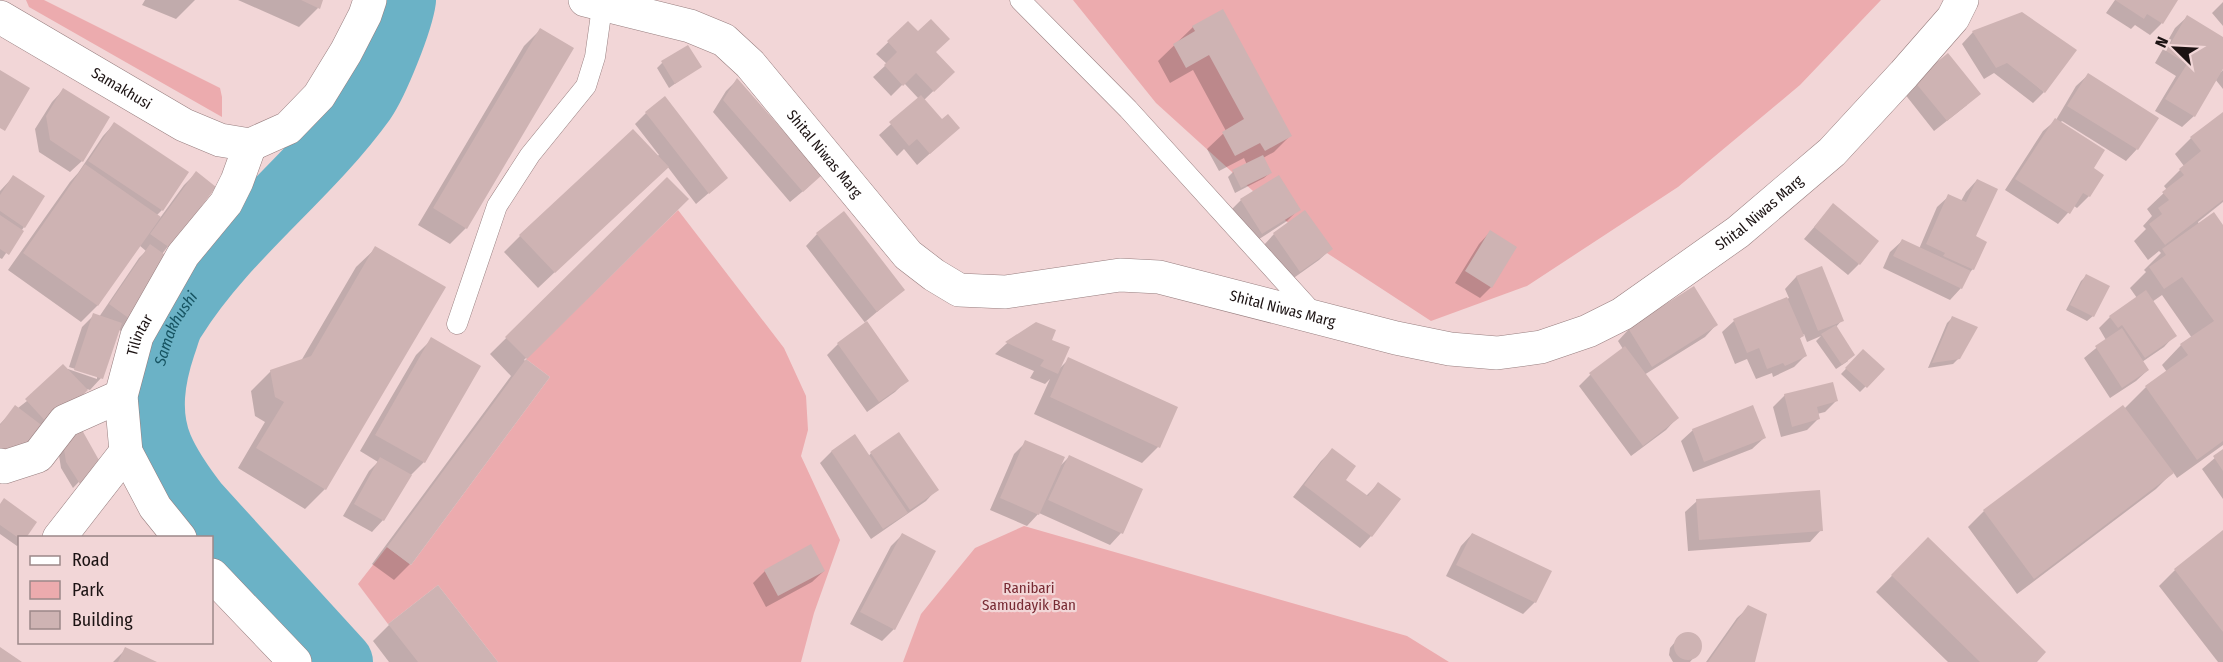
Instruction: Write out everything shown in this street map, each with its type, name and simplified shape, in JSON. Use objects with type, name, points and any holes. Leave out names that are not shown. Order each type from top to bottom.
[{"type":"street","points":[[250,145],[288,128],[319,96],[346,52],[370,0]]},
{"type":"street","name":"Shital Niwas Marg","points":[[597,1],[663,9],[690,26],[723,40],[750,64],[908,255],[959,290],[1005,292],[1120,275],[1159,277],[1450,350],[1497,353],[1541,347],[1614,319],[1738,232],[1832,152],[1946,26],[1962,0]]},
{"type":"street","name":"Samakhusi","points":[[0,17],[184,125],[220,140],[250,145]]},
{"type":"street","name":"Tilintar","points":[[179,536],[155,507],[126,452],[121,396],[137,336],[183,255],[226,203],[250,145]]},
{"type":"street","points":[[0,465],[4,467],[38,456],[65,421],[121,396]]},
{"type":"street","points":[[60,536],[126,452]]},
{"type":"street","points":[[213,576],[295,662]]},
{"type":"lane","points":[[1020,0],[1128,109],[1318,318]]},
{"type":"lane","points":[[457,324],[497,206],[530,155],[586,86],[595,57],[597,1]]},
{"type":"green space","points":[[26,0],[44,0],[220,88],[222,117],[29,7]]},
{"type":"green space","points":[[1073,0],[1881,0],[1800,85],[1678,187],[1527,286],[1431,321],[1307,240],[1156,103]]},
{"type":"green space","points":[[678,210],[784,348],[806,396],[808,430],[801,456],[840,540],[814,613],[801,662],[498,662],[438,585],[388,624],[358,584],[387,547],[411,565],[550,377],[526,359]]},
{"type":"green space","name":"Ranibari Samudayik Ban","points":[[1024,526],[1407,636],[1449,662],[903,662],[921,614],[975,548]]},
{"type":"building","points":[[301,0],[323,0],[320,9]]},
{"type":"building","points":[[2115,0],[2178,0],[2163,24],[2147,14],[2144,19]]},
{"type":"building","points":[[1223,9],[1292,136],[1265,151],[1260,143],[1235,156],[1222,132],[1244,119],[1209,55],[1186,68],[1173,44],[1195,31],[1192,26]]},
{"type":"building","points":[[2022,12],[2077,50],[2045,93],[2007,63],[1996,68],[1972,31]]},
{"type":"building","points":[[2187,15],[2223,37],[2223,69],[2195,117],[2165,99],[2187,64],[2166,51]]},
{"type":"building","points":[[931,19],[950,39],[936,52],[955,72],[934,92],[916,73],[903,86],[884,65],[897,52],[887,41],[908,21],[918,31]]},
{"type":"building","points":[[540,28],[574,48],[467,229],[433,208]]},
{"type":"building","points":[[688,45],[702,67],[675,84],[661,61]]},
{"type":"building","points":[[1948,53],[1981,94],[1947,121],[1914,81]]},
{"type":"building","points":[[0,70],[30,88],[5,131],[0,128]]},
{"type":"building","points":[[2088,73],[2159,118],[2138,150],[2067,106]]},
{"type":"building","points":[[737,78],[822,175],[803,192],[723,100]]},
{"type":"building","points":[[63,88],[110,117],[83,162],[50,140],[46,116]]},
{"type":"building","points":[[921,95],[942,119],[948,114],[960,128],[930,154],[917,139],[909,146],[889,122]]},
{"type":"building","points":[[665,96],[728,178],[709,194],[645,112]]},
{"type":"building","points":[[2223,112],[2223,200],[2165,245],[2149,224],[2162,214],[2158,208],[2169,200],[2162,192],[2184,175],[2179,169],[2201,151],[2190,137]]},
{"type":"building","points":[[2055,118],[2105,150],[2094,168],[2104,175],[2090,197],[2083,193],[2070,214],[2015,179]]},
{"type":"building","points":[[114,122],[189,172],[163,211],[88,161]]},
{"type":"building","points":[[633,129],[669,167],[555,273],[519,235]]},
{"type":"building","points":[[1263,155],[1272,173],[1241,188],[1232,170]]},
{"type":"building","points":[[85,164],[161,217],[98,306],[23,253]]},
{"type":"building","points":[[196,171],[216,187],[170,248],[150,234]]},
{"type":"building","points":[[13,175],[45,196],[25,228],[0,211],[0,195]]},
{"type":"building","points":[[1279,175],[1301,210],[1262,234],[1240,199]]},
{"type":"building","points":[[667,177],[689,199],[527,359],[505,337]]},
{"type":"building","points":[[1977,179],[1998,189],[1976,236],[1987,242],[1974,270],[1943,256],[1945,253],[1926,244],[1948,194],[1966,202]]},
{"type":"building","points":[[1833,203],[1879,241],[1860,265],[1814,227]]},
{"type":"building","points":[[1305,210],[1333,249],[1300,272],[1273,233]]},
{"type":"building","points":[[844,211],[905,290],[877,312],[816,233]]},
{"type":"building","points":[[2214,212],[2223,225],[2223,441],[2197,460],[2145,386],[2188,355],[2180,344],[2214,321],[2182,277],[2164,289],[2149,267],[2166,255],[2162,249]]},
{"type":"building","points":[[0,215],[24,231],[9,255],[0,249]]},
{"type":"building","points":[[1490,230],[1517,247],[1492,288],[1465,271]]},
{"type":"building","points":[[1902,239],[1971,271],[1962,289],[1893,256]]},
{"type":"building","points":[[150,244],[175,262],[134,322],[109,304]]},
{"type":"building","points":[[375,246],[446,287],[326,490],[256,448],[284,402],[275,397],[270,370],[311,356]]},
{"type":"building","points":[[1822,266],[1844,321],[1818,331],[1796,276]]},
{"type":"building","points":[[2086,274],[2110,286],[2094,317],[2070,305]]},
{"type":"building","points":[[1694,286],[1718,325],[1652,367],[1628,328]]},
{"type":"building","points":[[2146,290],[2177,336],[2145,358],[2122,325],[2118,328],[2109,316]]},
{"type":"building","points":[[1787,297],[1804,336],[1800,338],[1807,356],[1785,366],[1783,363],[1767,369],[1759,348],[1747,353],[1733,319]]},
{"type":"building","points":[[93,313],[122,323],[103,379],[74,370]]},
{"type":"building","points":[[1952,316],[1978,327],[1960,359],[1932,363]]},
{"type":"building","points":[[867,321],[909,381],[879,402],[837,343]]},
{"type":"building","points":[[1036,322],[1056,330],[1052,340],[1070,347],[1058,374],[1040,366],[1044,360],[1005,342]]},
{"type":"building","points":[[1836,325],[1855,355],[1842,365],[1821,334]]},
{"type":"building","points":[[2122,328],[2149,370],[2122,388],[2095,346]]},
{"type":"building","points":[[431,337],[481,366],[425,463],[375,435]]},
{"type":"building","points":[[1625,346],[1679,418],[1643,446],[1589,373]]},
{"type":"building","points":[[1863,349],[1885,369],[1867,388],[1845,368]]},
{"type":"building","points":[[1068,357],[1178,407],[1160,448],[1050,397]]},
{"type":"building","points":[[526,359],[550,377],[411,565],[387,547]]},
{"type":"building","points":[[63,364],[88,390],[50,426],[25,399]]},
{"type":"building","points":[[1833,382],[1838,401],[1817,407],[1820,419],[1792,427],[1784,394]]},
{"type":"building","points":[[15,405],[44,427],[15,462],[0,450],[0,425]]},
{"type":"building","points":[[1753,405],[1766,438],[1704,462],[1692,429]]},
{"type":"building","points":[[2123,405],[2174,473],[2034,579],[1983,510]]},
{"type":"building","points":[[82,430],[100,462],[80,484],[66,462],[62,436]]},
{"type":"building","points":[[899,432],[939,490],[910,510],[870,452]]},
{"type":"building","points":[[855,434],[908,513],[883,529],[831,451]]},
{"type":"building","points":[[1025,440],[1065,457],[1039,515],[1000,498]]},
{"type":"building","points":[[1332,448],[1356,466],[1346,480],[1368,496],[1378,482],[1401,499],[1372,537],[1304,485]]},
{"type":"building","points":[[2223,449],[2223,471],[2213,456]]},
{"type":"building","points":[[1069,455],[1143,489],[1123,534],[1048,500]]},
{"type":"building","points":[[380,457],[412,475],[384,521],[354,504]]},
{"type":"building","points":[[1820,490],[1823,531],[1699,540],[1696,499]]},
{"type":"building","points":[[4,498],[37,522],[27,536],[18,538],[0,525],[0,504]]},
{"type":"building","points":[[2223,530],[2223,632],[2174,569]]},
{"type":"building","points":[[902,533],[936,551],[895,630],[860,612]]},
{"type":"building","points":[[1472,533],[1552,571],[1536,603],[1456,565]]},
{"type":"building","points":[[1928,537],[2046,652],[2037,662],[1980,662],[1891,575]]},
{"type":"building","points":[[811,544],[825,571],[778,596],[764,570]]},
{"type":"building","points":[[438,585],[498,662],[418,662],[388,624]]},
{"type":"building","points":[[1748,605],[1767,614],[1755,662],[1708,662]]},
{"type":"building","points":[[1688,632],[1698,636],[1702,646],[1698,656],[1688,660],[1678,656],[1674,646],[1678,636]]},
{"type":"building","points":[[0,647],[22,662],[0,662]]},
{"type":"building","points":[[125,647],[157,662],[118,662]]},
{"type":"waterway","name":"Samakhushi","points":[[342,662],[198,504],[183,484],[162,447],[155,421],[154,396],[161,357],[175,320],[219,262],[319,157],[365,101],[389,52],[405,0]]}]
